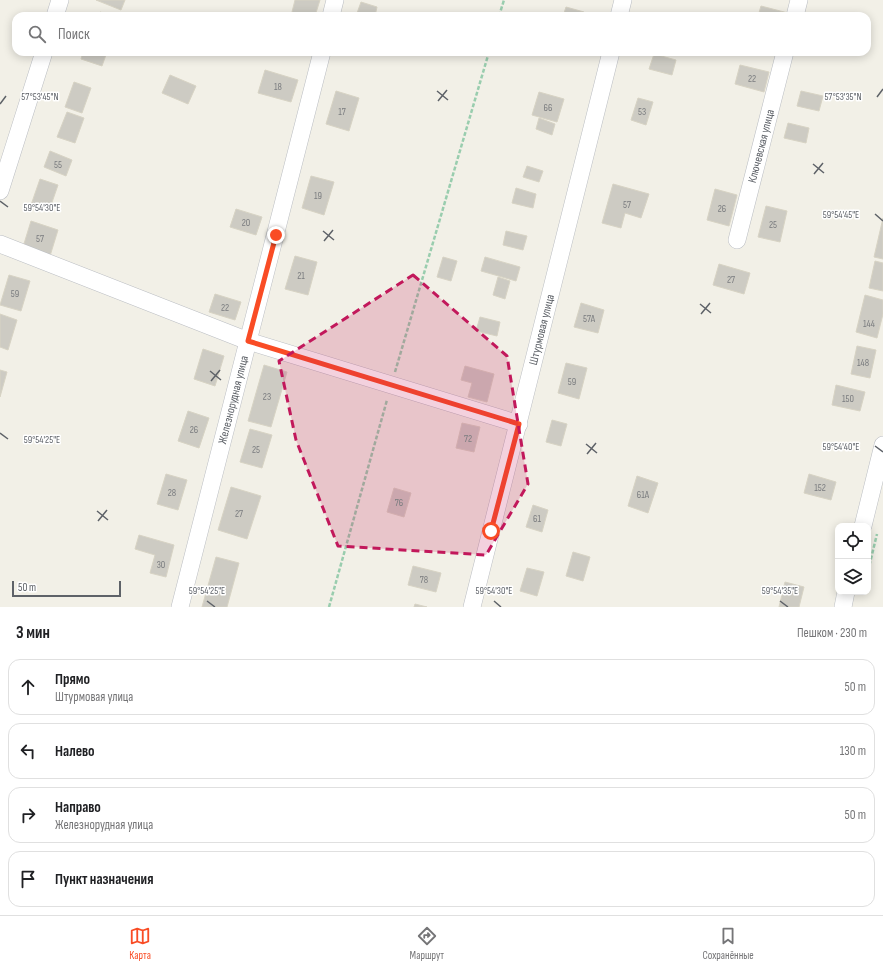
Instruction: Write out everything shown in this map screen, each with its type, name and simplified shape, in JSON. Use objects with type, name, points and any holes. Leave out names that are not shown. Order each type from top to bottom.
[{"type":"street","points":[[56,12],[60,0]]},
{"type":"street","points":[[332,12],[335,0]]},
{"type":"street","points":[[620,12],[623,0]]},
{"type":"street","points":[[795,12],[799,0]]},
{"type":"street","points":[[0,191],[43,56]]},
{"type":"street","name":"Железнорудная улица","points":[[180,607],[321,56]]},
{"type":"street","name":"Штурмовая улица","points":[[472,607],[519,424],[609,56]]},
{"type":"street","name":"Ключевская улица","points":[[737,240],[784,56]]},
{"type":"street","points":[[0,244],[248,341],[519,424]]},
{"type":"street","points":[[871,523],[883,445]]},
{"type":"street","points":[[843,607],[845,595]]},
{"type":"path","points":[[500,12],[504,0]]},
{"type":"path","points":[[329,607],[391,386],[488,56]]},
{"type":"highlighted area","points":[[413,275],[507,356],[528,484],[486,555],[338,546],[296,440],[279,361]]},
{"type":"building","points":[[96,0],[125,0],[121,10]]},
{"type":"building","points":[[295,0],[320,0],[316,12],[292,12]]},
{"type":"building","points":[[361,2],[377,7],[376,12],[357,12]]},
{"type":"building","points":[[761,6],[784,12],[759,12]]},
{"type":"building","points":[[566,7],[584,12],[564,12]]},
{"type":"building","points":[[82,56],[106,56],[102,66],[81,59]]},
{"type":"building","points":[[653,56],[661,56],[676,60],[672,75],[649,69]]},
{"type":"building","points":[[740,65],[769,72],[764,92],[735,84]]},
{"type":"building","points":[[265,70],[298,80],[291,102],[258,93]]},
{"type":"building","points":[[170,75],[196,86],[188,104],[162,93]]},
{"type":"building","points":[[74,82],[91,88],[82,113],[65,107]]},
{"type":"building","points":[[336,91],[359,98],[349,131],[326,124]]},
{"type":"building","points":[[801,91],[823,96],[819,111],[797,106]]},
{"type":"building","points":[[539,92],[564,99],[557,122],[532,115]]},
{"type":"building","points":[[638,98],[653,102],[646,125],[631,120]]},
{"type":"building","points":[[67,112],[84,118],[75,143],[57,137]]},
{"type":"building","points":[[539,118],[555,124],[552,135],[536,129]]},
{"type":"building","points":[[788,123],[809,128],[806,143],[784,138]]},
{"type":"building","points":[[50,151],[72,160],[66,176],[44,167]]},
{"type":"building","points":[[527,166],[543,171],[539,182],[523,177]]},
{"type":"building","points":[[311,176],[334,182],[324,215],[302,208]]},
{"type":"building","points":[[40,179],[58,185],[49,211],[31,205]]},
{"type":"building","points":[[613,184],[649,194],[641,218],[625,213],[621,228],[602,223]]},
{"type":"building","points":[[516,188],[536,194],[533,208],[512,203]]},
{"type":"building","points":[[715,189],[737,195],[729,226],[707,220]]},
{"type":"building","points":[[766,206],[787,211],[780,242],[758,237]]},
{"type":"building","points":[[236,209],[262,217],[256,235],[230,227]]},
{"type":"building","points":[[883,218],[883,259],[874,257]]},
{"type":"building","points":[[31,221],[58,230],[50,256],[23,247]]},
{"type":"building","points":[[506,231],[527,236],[523,250],[503,245]]},
{"type":"building","points":[[295,256],[317,262],[308,295],[285,289]]},
{"type":"building","points":[[443,257],[457,261],[451,281],[437,277]]},
{"type":"building","points":[[485,257],[520,267],[516,281],[481,271]]},
{"type":"building","points":[[875,261],[883,263],[883,291],[869,288]]},
{"type":"building","points":[[719,264],[750,273],[744,294],[713,285]]},
{"type":"building","points":[[9,275],[30,281],[21,311],[0,305]]},
{"type":"building","points":[[498,277],[510,281],[505,299],[493,295]]},
{"type":"building","points":[[215,294],[241,302],[235,320],[209,312]]},
{"type":"building","points":[[865,295],[883,300],[883,314],[877,338],[856,332]]},
{"type":"building","points":[[581,303],[604,310],[598,333],[574,327]]},
{"type":"building","points":[[0,314],[17,320],[8,350],[0,347]]},
{"type":"building","points":[[480,317],[500,322],[497,336],[476,331]]},
{"type":"building","points":[[857,346],[876,350],[870,378],[851,374]]},
{"type":"building","points":[[203,349],[224,356],[215,386],[194,379]]},
{"type":"building","points":[[566,363],[587,368],[579,399],[558,393]]},
{"type":"building","points":[[264,365],[287,372],[271,427],[248,421]]},
{"type":"building","points":[[465,366],[494,374],[487,402],[468,397],[472,383],[461,380]]},
{"type":"building","points":[[0,370],[7,372],[0,397]]},
{"type":"building","points":[[836,385],[865,392],[860,411],[832,405]]},
{"type":"building","points":[[188,411],[209,418],[199,448],[178,441]]},
{"type":"building","points":[[552,420],[567,424],[561,446],[546,442]]},
{"type":"building","points":[[462,423],[480,427],[474,452],[456,448]]},
{"type":"building","points":[[250,429],[272,435],[262,468],[240,462]]},
{"type":"building","points":[[166,474],[187,480],[178,510],[157,504]]},
{"type":"building","points":[[809,474],[836,482],[831,500],[804,493]]},
{"type":"building","points":[[637,476],[658,483],[648,513],[628,506]]},
{"type":"building","points":[[231,487],[261,496],[247,539],[218,530]]},
{"type":"building","points":[[394,488],[411,493],[404,517],[387,512]]},
{"type":"building","points":[[533,505],[548,510],[542,532],[526,527]]},
{"type":"building","points":[[139,535],[174,545],[166,577],[150,573],[155,555],[135,549]]},
{"type":"building","points":[[573,552],[590,557],[583,581],[566,576]]},
{"type":"building","points":[[216,557],[239,563],[227,607],[202,607]]},
{"type":"building","points":[[413,566],[441,573],[436,592],[408,585]]},
{"type":"building","points":[[527,568],[544,572],[537,596],[520,591]]},
{"type":"building","points":[[785,582],[804,587],[799,607],[779,607]]},
{"type":"building","points":[[415,604],[427,607],[414,607]]},
{"type":"route","points":[[276,235],[248,341],[519,424],[491,531]]}]
